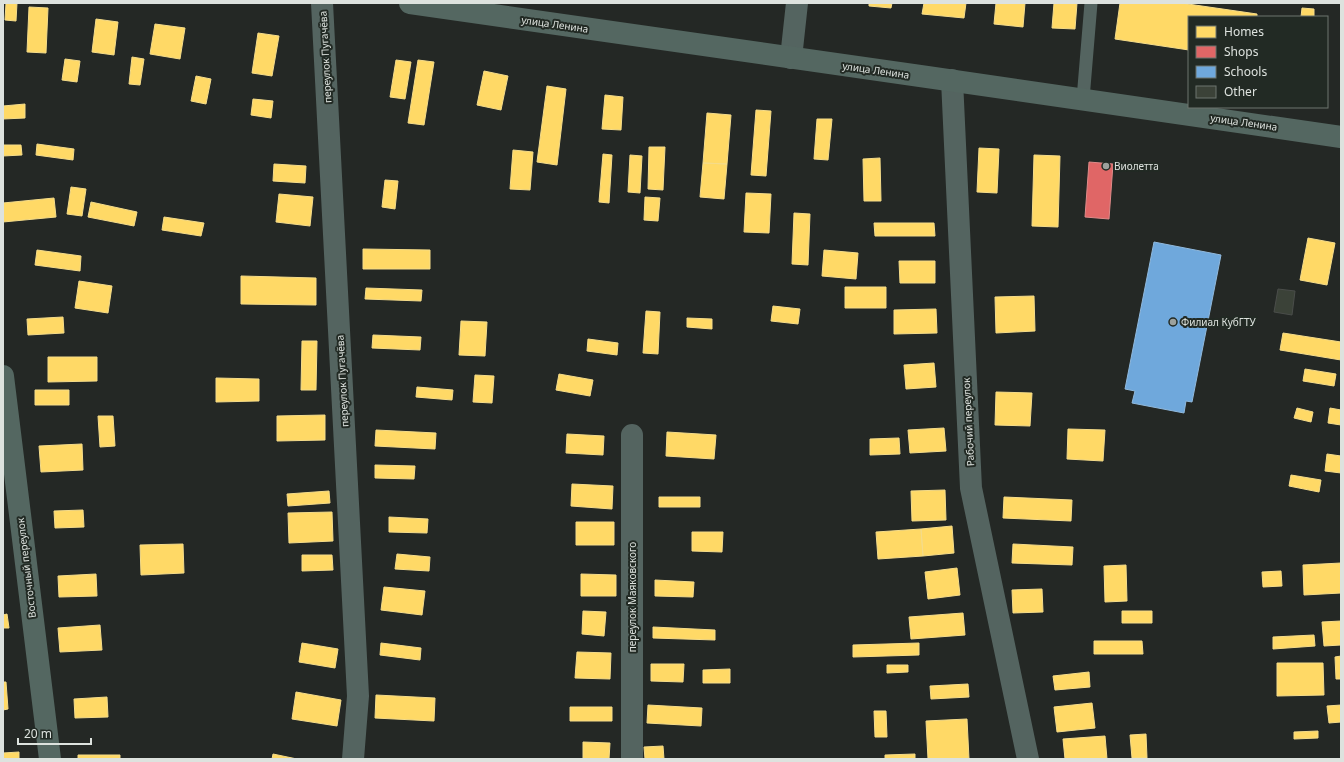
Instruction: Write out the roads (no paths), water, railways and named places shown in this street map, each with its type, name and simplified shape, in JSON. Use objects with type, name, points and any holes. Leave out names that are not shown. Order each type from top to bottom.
[{"type":"main road","name":"улица Ленина","points":[[410,3],[1341,136]]},
{"type":"main road","name":"Восточный переулок","points":[[3,376],[50,759]]},
{"type":"street","name":"переулок Пугачёва","points":[[322,3],[358,696],[353,759]]},
{"type":"street","points":[[791,58],[797,3]]},
{"type":"street","name":"Рабочий переулок","points":[[952,80],[971,488],[1028,759]]},
{"type":"street","name":"переулок Маяковского","points":[[632,435],[632,759]]},
{"type":"lane","points":[[1083,98],[1091,3]]},
{"type":"place","name":"Виолетта","points":[[1106,166]]},
{"type":"place","name":"Филиал КубГТУ","points":[[1173,322]]}]
